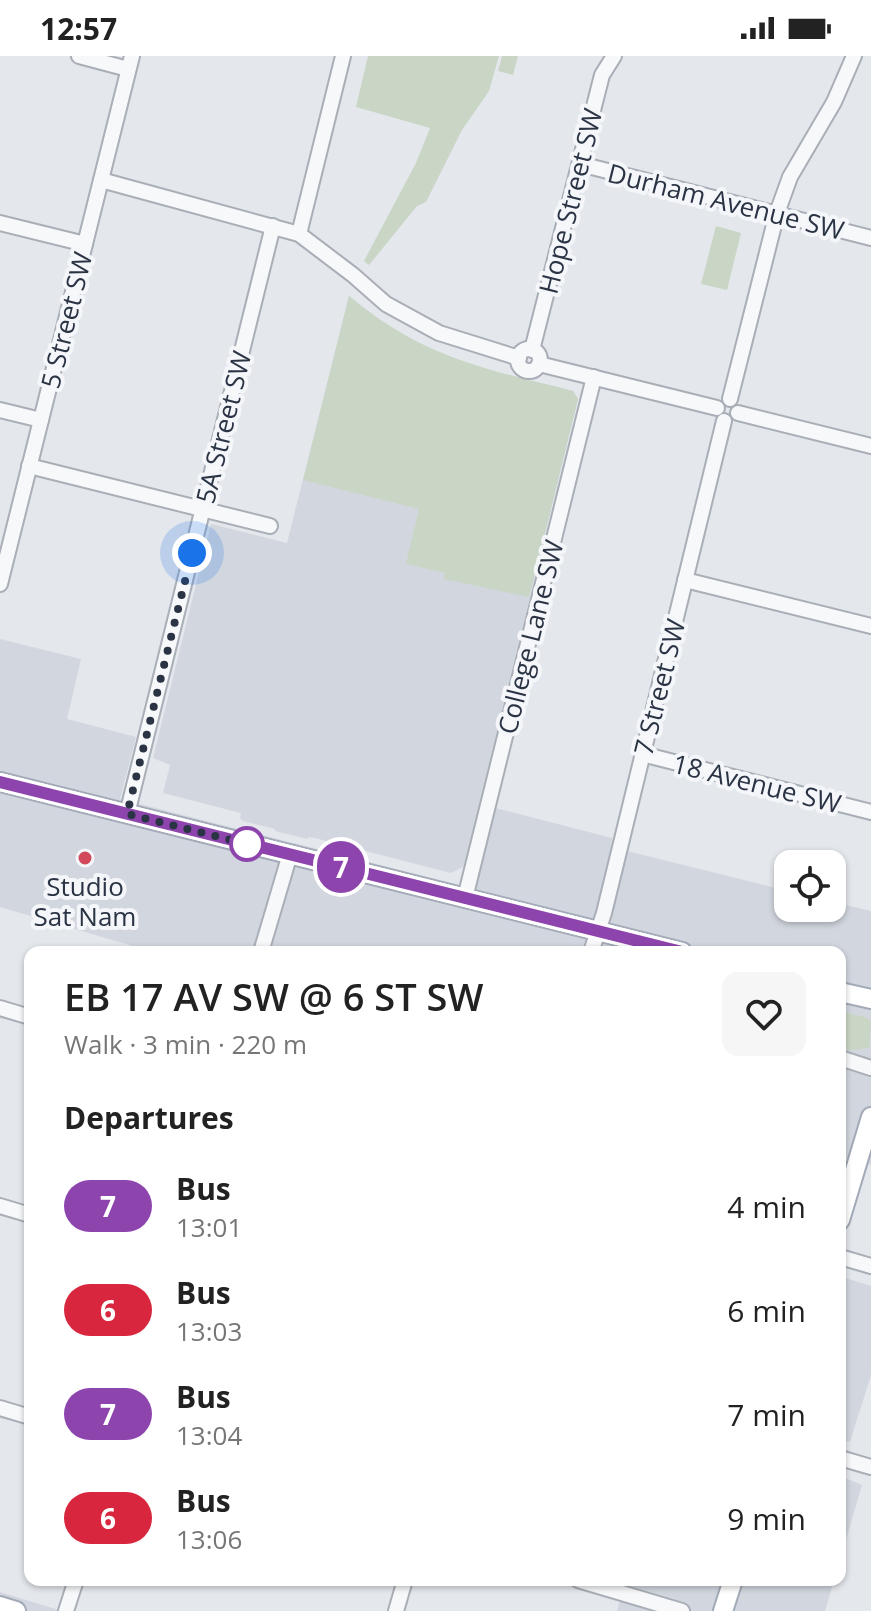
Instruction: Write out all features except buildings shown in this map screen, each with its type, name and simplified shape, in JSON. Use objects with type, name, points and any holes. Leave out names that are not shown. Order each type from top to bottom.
[{"type":"main road","points":[[0,782],[658,946]]},
{"type":"main road","points":[[846,993],[871,999]]},
{"type":"main road","points":[[846,1200],[871,1117]]},
{"type":"main road","points":[[723,1611],[731,1586]]},
{"type":"main road","points":[[0,1606],[16,1611]]},
{"type":"street","points":[[79,56],[130,62]]},
{"type":"street","points":[[299,234],[343,56]]},
{"type":"street","name":"Hope Street SW","points":[[525,354],[580,164],[602,75],[614,56]]},
{"type":"street","name":"7 Street SW","points":[[593,946],[777,213],[790,177],[839,93],[854,56]]},
{"type":"street","name":"5 Street SW","points":[[0,584],[130,62]]},
{"type":"street","name":"Durham Avenue SW","points":[[580,164],[871,238]]},
{"type":"street","points":[[101,180],[299,234],[386,304],[439,333],[539,355],[539,364],[871,446]]},
{"type":"street","points":[[0,223],[85,244]]},
{"type":"street","name":"5A Street SW","points":[[127,814],[273,226]]},
{"type":"street","name":"College Lane SW","points":[[465,898],[594,377]]},
{"type":"street","points":[[0,410],[41,420]]},
{"type":"street","points":[[29,466],[270,526]]},
{"type":"street","points":[[685,580],[871,626]]},
{"type":"street","name":"18 Avenue SW","points":[[642,754],[871,812]]},
{"type":"street","points":[[263,946],[290,854]]},
{"type":"street","points":[[0,1008],[24,1015]]},
{"type":"street","points":[[846,1060],[871,1068]]},
{"type":"street","points":[[0,1206],[24,1213]]},
{"type":"street","points":[[846,1259],[871,1266]]},
{"type":"street","points":[[0,1408],[24,1415]]},
{"type":"street","points":[[846,1460],[871,1467]]},
{"type":"street","points":[[66,1611],[74,1586]]},
{"type":"street","points":[[396,1611],[403,1586]]},
{"type":"street","points":[[598,1586],[682,1611]]},
{"type":"shaded area","points":[[349,296],[388,327],[429,350],[492,371],[573,391],[578,399],[470,843],[463,867],[451,873],[315,838],[275,831],[243,821],[241,813],[163,793],[170,765],[153,758],[211,524],[287,543]]},
{"type":"shaded area","points":[[0,639],[81,659],[67,719],[136,737],[120,799],[475,889],[495,808],[612,838],[611,847],[774,888],[774,922],[846,922],[846,905],[871,911],[871,1165],[846,1158],[846,946],[133,946],[0,907]]},
{"type":"shaded area","points":[[846,1278],[871,1286],[871,1375],[850,1442],[846,1441]]},
{"type":"shaded area","points":[[846,1478],[862,1485],[846,1540]]},
{"type":"shaded area","points":[[623,1586],[832,1586],[825,1611],[617,1611]]},
{"type":"shaded area","points":[[0,1592],[62,1611],[0,1611]]},
{"type":"green space","points":[[368,56],[499,56],[489,91],[462,130],[426,202],[417,206],[369,265],[364,261],[416,163],[430,128],[356,107]]},
{"type":"green space","points":[[502,56],[518,56],[513,75],[498,71]]},
{"type":"green space","points":[[716,226],[741,233],[727,290],[701,284]]},
{"type":"green space","points":[[349,296],[376,317],[429,347],[482,367],[573,391],[578,399],[529,597],[444,579],[445,573],[406,564],[419,509],[303,480]]},
{"type":"green space","points":[[846,1012],[868,1018],[871,1022],[869,1048],[846,1050]]},
{"type":"bus line","name":"7","points":[[0,782],[658,946]]},
{"type":"place","name":"Studio Sat Nam","points":[[85,858]]},
{"type":"route","points":[[192,553],[127,814],[247,844]]}]
